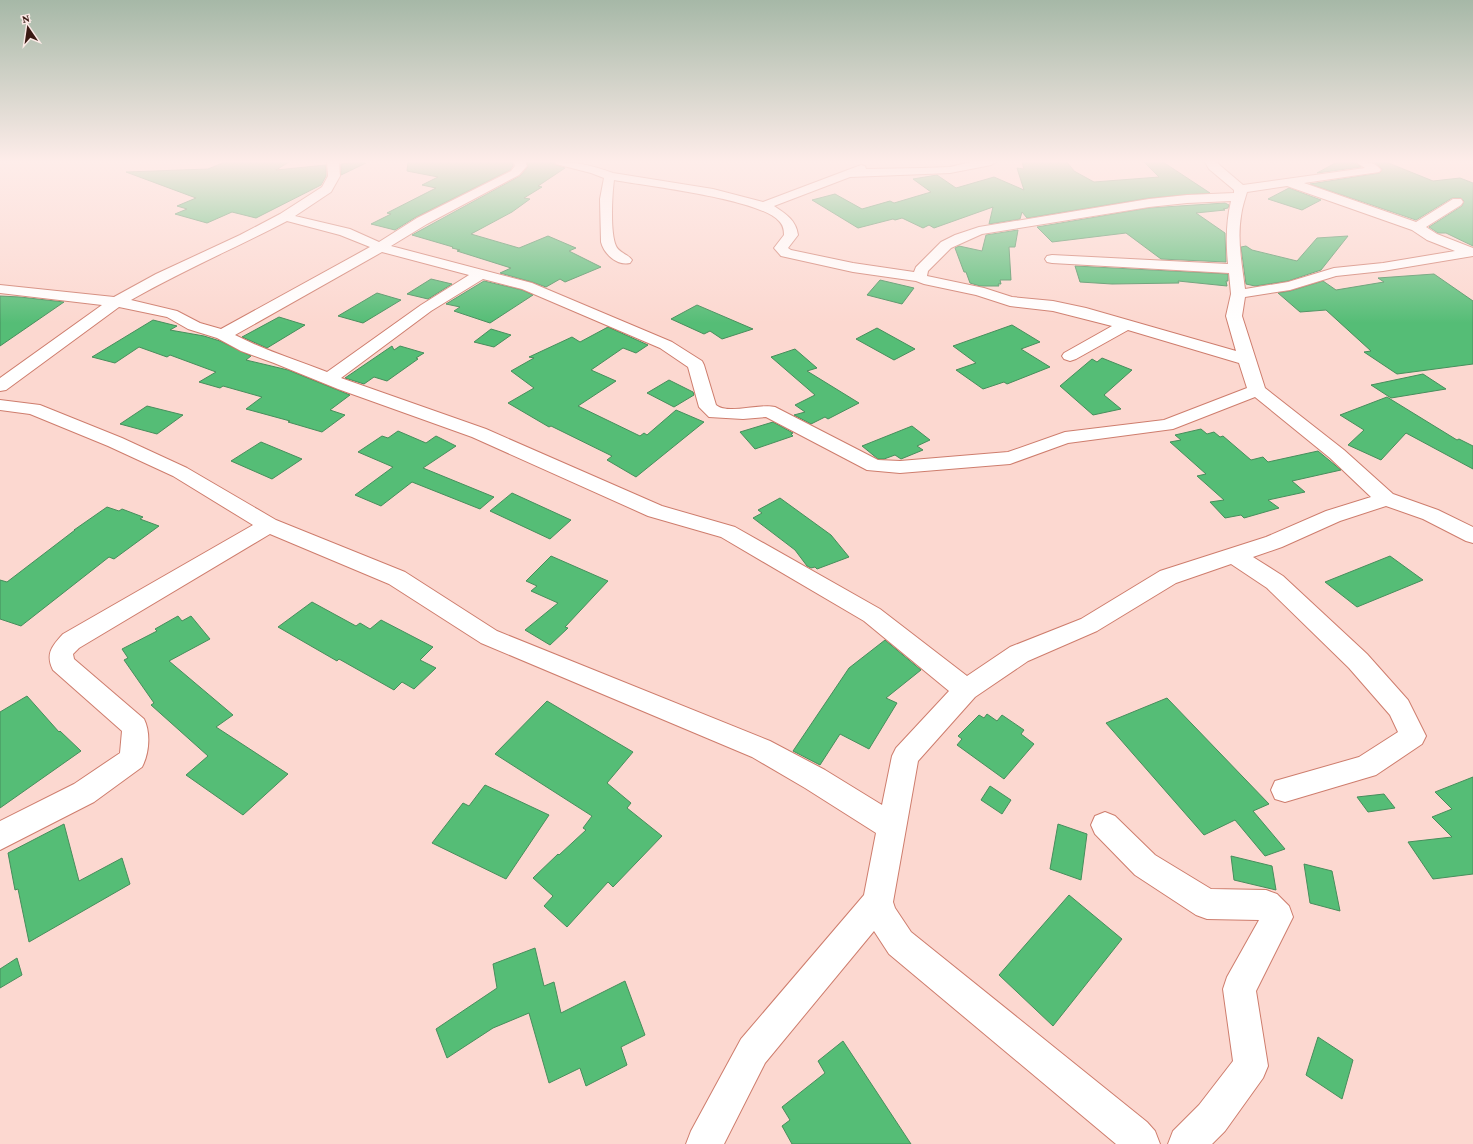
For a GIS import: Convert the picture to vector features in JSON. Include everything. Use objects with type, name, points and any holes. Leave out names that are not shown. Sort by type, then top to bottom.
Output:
[{"type":"street","points":[[223,335],[380,247],[433,215]]},
{"type":"street","points":[[607,215],[608,245],[613,254],[625,260]]},
{"type":"street","points":[[780,215],[790,227],[791,235],[781,248],[786,253],[880,273],[920,277],[924,280],[979,291],[1010,301],[1052,306],[1086,313],[1248,360]]},
{"type":"street","points":[[920,277],[922,270],[946,245],[960,238],[979,231],[1074,215]]},
{"type":"street","points":[[1234,215],[1233,242],[1238,294],[1234,316],[1248,360],[1250,372],[1257,390],[1337,454],[1386,499],[1419,509],[1450,522],[1473,536]]},
{"type":"street","points":[[1383,215],[1417,227],[1432,237],[1472,252]]},
{"type":"street","points":[[1417,227],[1436,215]]},
{"type":"street","points":[[0,386],[114,303],[161,277],[245,238],[285,217],[345,232],[380,247],[527,286],[666,345],[696,365],[708,407],[716,413],[744,414],[769,412],[874,466],[900,467],[1010,458],[1065,438],[1167,425],[1257,390]]},
{"type":"street","points":[[1238,294],[1290,286],[1334,272],[1383,267],[1472,252]]},
{"type":"street","points":[[1052,259],[1235,269]]},
{"type":"street","points":[[328,379],[426,308],[482,273]]},
{"type":"street","points":[[0,289],[114,303],[127,303],[172,314],[194,326],[223,335],[247,348],[280,359],[328,379],[479,432],[655,511],[728,532],[872,615],[966,690]]},
{"type":"street","points":[[1070,356],[1125,325]]},
{"type":"street","points":[[0,405],[34,408],[115,442],[180,472],[269,525],[397,578],[489,637],[760,749],[815,779],[892,827]]},
{"type":"street","points":[[1142,1144],[1134,1135],[900,943],[883,917],[878,902],[905,756],[966,690],[1019,654],[1089,625],[1168,576],[1235,556],[1274,542],[1333,516],[1386,499]]},
{"type":"street","points":[[0,836],[84,793],[133,758],[135,727],[62,663],[61,652],[71,641],[269,525]]},
{"type":"street","points":[[1235,556],[1275,582],[1358,661],[1400,708],[1413,736],[1366,767],[1285,790]]},
{"type":"street","points":[[1105,825],[1145,865],[1207,904],[1266,905],[1278,917],[1239,989],[1251,1066],[1212,1118],[1186,1144]]},
{"type":"street","points":[[704,1144],[753,1051],[878,902]]},
{"type":"building","points":[[180,215],[224,215],[207,223]]},
{"type":"building","points":[[246,215],[261,215],[256,218]]},
{"type":"building","points":[[388,215],[419,215],[395,230],[371,224]]},
{"type":"building","points":[[448,215],[506,215],[471,234],[519,248],[548,236],[576,248],[569,251],[601,267],[565,282],[560,279],[546,287],[500,273],[511,268],[457,251],[460,250],[452,248],[453,247],[412,235]]},
{"type":"building","points":[[837,215],[969,215],[934,228],[929,225],[923,228],[902,218],[858,228]]},
{"type":"building","points":[[991,215],[1021,215],[1020,219],[989,224]]},
{"type":"building","points":[[1025,215],[1043,215],[1027,218]]},
{"type":"building","points":[[1105,215],[1199,215],[1225,233],[1226,262],[1161,259],[1126,233],[1052,242],[1037,227]]},
{"type":"building","points":[[1402,215],[1424,215],[1416,220]]},
{"type":"building","points":[[1447,215],[1473,215],[1473,246],[1446,233],[1438,233],[1429,227]]},
{"type":"building","points":[[1018,230],[1015,247],[1009,247],[1011,280],[1000,280],[1001,284],[998,284],[999,286],[980,286],[970,283],[955,248],[959,246],[982,251],[986,235]]},
{"type":"building","points":[[1348,236],[1321,270],[1288,281],[1255,286],[1246,284],[1241,247],[1246,246],[1252,250],[1297,261],[1317,238]]},
{"type":"building","points":[[1075,266],[1228,274],[1228,281],[1226,281],[1227,286],[1178,281],[1179,283],[1112,284],[1080,282]]},
{"type":"building","points":[[1434,274],[1473,301],[1473,364],[1397,374],[1364,352],[1371,351],[1326,310],[1300,312],[1278,293],[1323,281],[1336,290],[1384,282],[1378,278]]},
{"type":"building","points":[[431,279],[452,284],[428,299],[407,294]]},
{"type":"building","points":[[880,280],[914,288],[902,304],[867,295]]},
{"type":"building","points":[[484,281],[522,290],[533,295],[490,323],[454,311],[460,307],[446,304]]},
{"type":"building","points":[[377,293],[401,300],[363,323],[338,316]]},
{"type":"building","points":[[0,296],[20,297],[64,302],[0,346]]},
{"type":"building","points":[[697,305],[753,329],[722,339],[710,331],[704,334],[671,319]]},
{"type":"building","points":[[279,317],[305,325],[267,348],[242,337]]},
{"type":"building","points":[[153,320],[177,326],[170,330],[204,336],[220,341],[251,356],[246,360],[288,370],[350,395],[330,410],[345,415],[322,432],[288,422],[290,421],[246,409],[262,397],[223,386],[220,388],[199,382],[216,372],[170,355],[167,357],[139,347],[115,363],[92,357]]},
{"type":"building","points":[[1012,325],[1040,342],[1021,349],[1050,367],[1007,384],[1004,382],[983,389],[956,370],[976,363],[953,346]]},
{"type":"building","points":[[608,327],[648,345],[636,353],[623,348],[591,370],[616,381],[578,406],[640,436],[644,433],[647,435],[676,410],[704,422],[636,477],[607,460],[612,456],[551,426],[549,427],[508,403],[534,388],[511,371],[534,358],[529,357],[572,337],[580,342]]},
{"type":"building","points":[[877,328],[915,349],[894,360],[856,339]]},
{"type":"building","points":[[491,329],[511,335],[494,347],[474,342]]},
{"type":"building","points":[[392,346],[394,350],[400,346],[424,353],[387,381],[374,377],[364,384],[345,378]]},
{"type":"building","points":[[795,349],[817,368],[807,371],[859,403],[828,419],[825,417],[811,424],[794,415],[805,412],[795,405],[815,395],[771,357]]},
{"type":"building","points":[[1102,358],[1132,370],[1104,395],[1121,409],[1093,415],[1060,386],[1092,359],[1097,362]]},
{"type":"building","points":[[1423,374],[1446,389],[1391,398],[1371,385]]},
{"type":"building","points":[[669,380],[693,392],[694,395],[674,407],[647,393]]},
{"type":"building","points":[[1387,397],[1457,440],[1459,439],[1473,446],[1473,469],[1406,433],[1381,460],[1348,445],[1364,430],[1340,415]]},
{"type":"building","points":[[147,406],[183,415],[157,434],[120,424]]},
{"type":"building","points":[[773,422],[793,433],[791,434],[793,436],[755,449],[740,432]]},
{"type":"building","points":[[912,426],[930,440],[917,446],[923,450],[901,459],[895,455],[884,459],[878,459],[862,446]]},
{"type":"building","points":[[1201,429],[1207,434],[1214,432],[1220,437],[1223,436],[1251,460],[1263,457],[1268,462],[1318,451],[1341,470],[1292,481],[1305,492],[1268,500],[1279,508],[1244,518],[1241,515],[1225,518],[1210,502],[1224,500],[1197,476],[1206,474],[1170,442],[1181,440],[1175,435]]},
{"type":"building","points":[[398,431],[426,443],[436,436],[456,446],[423,468],[494,497],[480,509],[412,482],[381,506],[355,495],[393,467],[358,452],[382,436],[388,438]]},
{"type":"building","points":[[261,442],[302,459],[272,479],[231,461]]},
{"type":"building","points":[[512,493],[571,520],[550,539],[490,511]]},
{"type":"building","points":[[780,498],[831,535],[849,557],[817,569],[815,567],[811,568],[807,566],[795,550],[753,518],[762,513],[758,510]]},
{"type":"building","points":[[107,507],[119,511],[122,509],[143,517],[140,519],[159,526],[114,559],[109,557],[21,626],[0,619],[0,580],[7,582],[74,530]]},
{"type":"building","points":[[551,556],[608,581],[565,627],[568,628],[550,645],[525,630],[558,603],[531,591],[537,586],[526,581]]},
{"type":"building","points":[[1390,556],[1423,580],[1357,607],[1325,582]]},
{"type":"building","points":[[312,602],[356,626],[360,623],[370,629],[381,620],[433,647],[420,660],[436,668],[414,689],[402,682],[394,690],[339,659],[337,661],[278,627]]},
{"type":"building","points":[[178,616],[182,621],[191,616],[210,639],[169,661],[233,715],[216,727],[288,774],[243,815],[186,775],[208,756],[151,705],[154,703],[124,660],[128,658],[122,649],[157,631],[155,629]]},
{"type":"building","points":[[885,640],[921,670],[886,698],[897,703],[869,749],[840,734],[820,765],[793,751],[849,668]]},
{"type":"building","points":[[27,696],[59,732],[60,731],[81,751],[0,808],[0,712]]},
{"type":"building","points":[[1167,698],[1269,804],[1253,811],[1285,849],[1265,856],[1235,820],[1204,835],[1106,723]]},
{"type":"building","points":[[547,701],[633,752],[607,783],[631,803],[627,808],[662,836],[613,887],[608,882],[567,927],[544,906],[553,896],[533,878],[586,830],[583,828],[592,816],[495,754]]},
{"type":"building","points":[[987,714],[997,721],[1002,715],[1024,730],[1021,734],[1034,744],[1004,779],[957,745],[962,739],[958,736],[979,715],[984,718]]},
{"type":"building","points":[[1473,777],[1473,874],[1433,879],[1408,842],[1452,837],[1432,817],[1452,809],[1435,792]]},
{"type":"building","points":[[485,785],[549,815],[506,879],[432,843],[463,803],[469,806]]},
{"type":"building","points":[[990,786],[1011,800],[1002,814],[981,800]]},
{"type":"building","points":[[1384,794],[1395,808],[1368,812],[1357,797]]},
{"type":"building","points":[[64,824],[79,881],[122,858],[130,884],[29,942],[18,889],[15,890],[8,853]]},
{"type":"building","points":[[1058,824],[1087,834],[1081,880],[1050,869]]},
{"type":"building","points":[[1231,856],[1272,866],[1276,890],[1234,880]]},
{"type":"building","points":[[1304,864],[1332,871],[1340,911],[1310,903]]},
{"type":"building","points":[[1069,895],[1122,939],[1053,1026],[999,975]]},
{"type":"building","points":[[535,948],[544,986],[554,982],[561,1013],[625,981],[645,1035],[621,1047],[627,1065],[586,1086],[580,1068],[549,1083],[529,1013],[493,1028],[447,1058],[436,1029],[497,988],[493,964]]},
{"type":"building","points":[[17,958],[22,975],[0,988],[0,969]]},
{"type":"building","points":[[1318,1037],[1353,1060],[1342,1099],[1306,1075]]},
{"type":"building","points":[[843,1041],[911,1144],[792,1144],[782,1126],[790,1120],[782,1107],[825,1073],[818,1061]]}]
